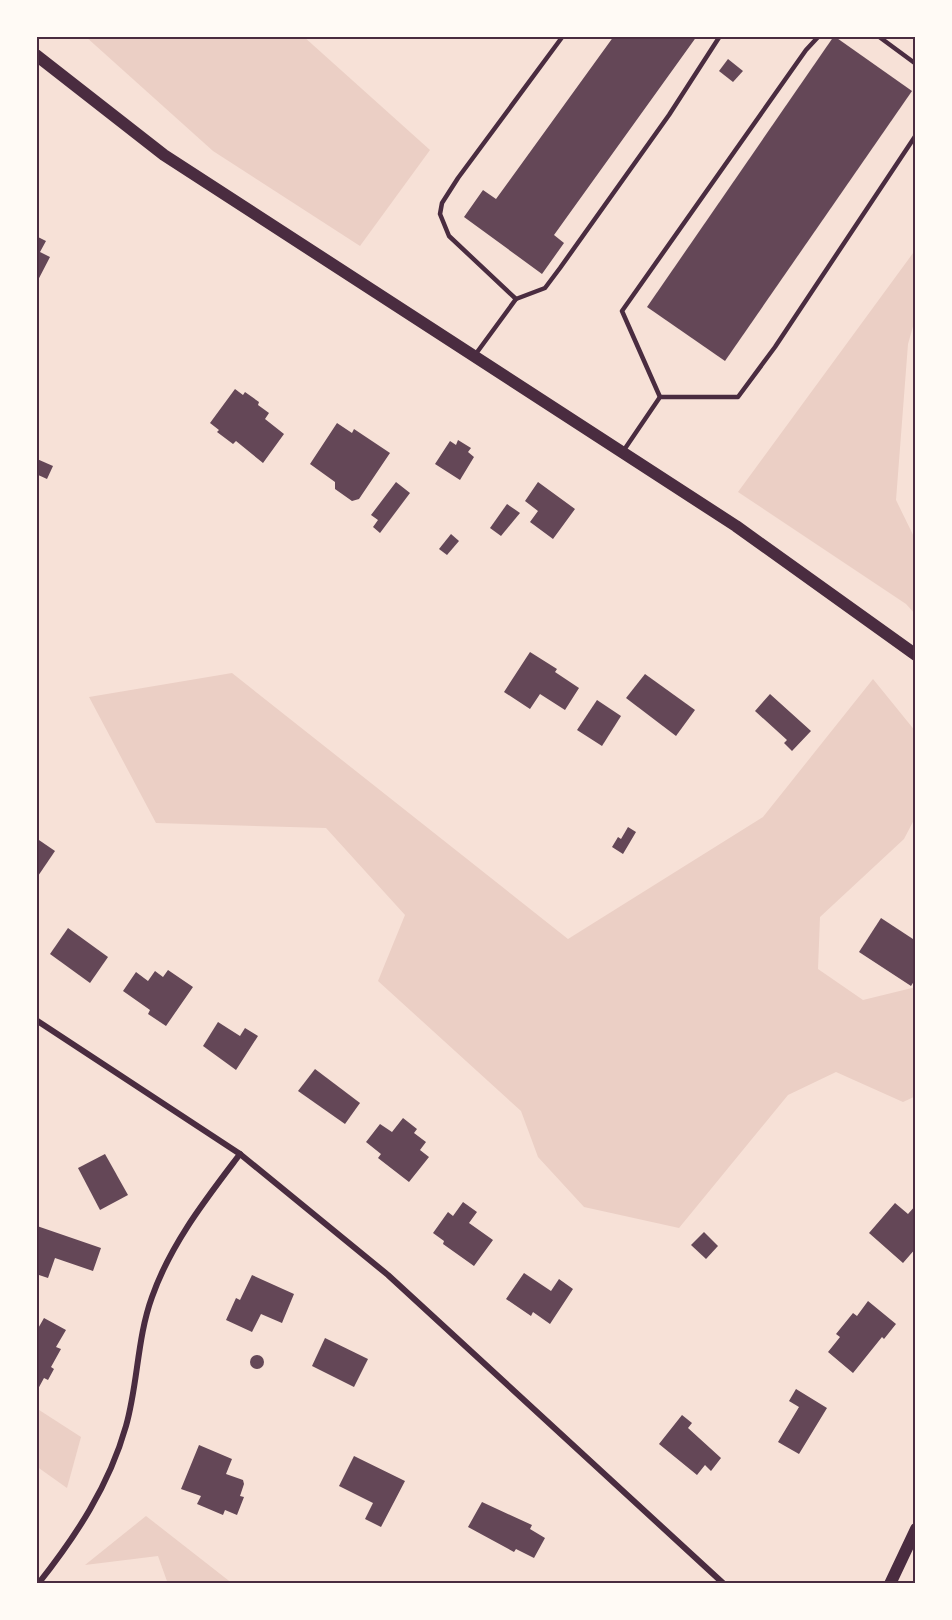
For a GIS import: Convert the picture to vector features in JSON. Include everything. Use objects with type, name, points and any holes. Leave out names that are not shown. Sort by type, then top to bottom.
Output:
[{"type":"main road","points":[[36,55],[164,154],[736,526],[916,655]]},
{"type":"main road","points":[[890,1584],[916,1529]]},
{"type":"street","points":[[36,1020],[240,1154],[388,1275],[724,1584]]},
{"type":"street","points":[[38,1584],[72,1540],[107,1480],[126,1425],[151,1298],[171,1253],[198,1209],[240,1154]]},
{"type":"lane","points":[[516,299],[449,237],[440,214],[442,203],[458,178],[563,36]]},
{"type":"lane","points":[[473,357],[516,299],[545,288],[720,36]]},
{"type":"lane","points":[[660,397],[622,311],[806,50],[819,36]]},
{"type":"lane","points":[[878,36],[916,64]]},
{"type":"lane","points":[[660,397],[738,397],[776,348],[916,135]]},
{"type":"lane","points":[[622,453],[660,397]]},
{"type":"shaded area","points":[[85,36],[303,36],[430,150],[360,246],[213,151]]},
{"type":"shaded area","points":[[916,249],[916,316],[908,344],[896,500],[916,541],[916,615],[906,604],[738,492]]},
{"type":"shaded area","points":[[232,673],[568,939],[763,817],[873,679],[916,732],[916,816],[904,839],[820,917],[818,969],[863,1000],[916,987],[916,1096],[903,1102],[836,1072],[788,1095],[679,1228],[584,1207],[538,1157],[521,1111],[378,981],[405,915],[326,828],[156,823],[89,697]]},
{"type":"shaded area","points":[[36,1408],[81,1437],[67,1488],[36,1466]]},
{"type":"shaded area","points":[[146,1516],[233,1584],[168,1584],[158,1556],[85,1565]]},
{"type":"building","points":[[614,36],[697,36],[554,235],[564,243],[542,274],[464,217],[483,190],[496,199]]},
{"type":"building","points":[[834,36],[912,91],[725,361],[647,307]]},
{"type":"building","points":[[728,59],[743,71],[733,82],[719,71]]},
{"type":"building","points":[[36,236],[46,241],[40,252],[50,257],[36,284]]},
{"type":"building","points":[[235,389],[243,395],[245,392],[259,402],[258,405],[269,413],[265,419],[284,434],[263,463],[236,441],[233,444],[217,432],[219,430],[210,423]]},
{"type":"building","points":[[337,423],[352,433],[354,429],[390,453],[359,499],[352,501],[335,489],[335,482],[310,464]]},
{"type":"building","points":[[458,440],[471,448],[468,452],[474,457],[460,480],[435,464],[450,441],[456,445]]},
{"type":"building","points":[[37,459],[53,466],[47,479],[36,474]]},
{"type":"building","points":[[396,482],[410,493],[380,533],[373,527],[378,520],[371,515]]},
{"type":"building","points":[[538,482],[575,509],[553,539],[530,522],[538,511],[525,501]]},
{"type":"building","points":[[507,504],[520,513],[501,536],[490,528]]},
{"type":"building","points":[[451,534],[459,541],[447,555],[439,549]]},
{"type":"building","points":[[530,652],[557,669],[555,672],[579,688],[565,710],[540,694],[530,709],[504,692]]},
{"type":"building","points":[[645,674],[695,710],[676,736],[626,698]]},
{"type":"building","points":[[770,694],[811,731],[792,751],[784,743],[787,740],[755,711]]},
{"type":"building","points":[[597,700],[621,716],[602,746],[577,730]]},
{"type":"building","points":[[628,827],[636,832],[623,854],[612,847],[618,837],[621,839]]},
{"type":"building","points":[[36,838],[55,851],[36,879]]},
{"type":"building","points":[[881,918],[916,941],[916,978],[911,986],[859,952]]},
{"type":"building","points":[[68,928],[108,957],[90,983],[50,954]]},
{"type":"building","points":[[168,970],[193,987],[166,1026],[148,1014],[150,1010],[123,991],[136,972],[148,981],[155,971],[163,977]]},
{"type":"building","points":[[218,1022],[240,1036],[245,1028],[258,1036],[236,1070],[203,1046]]},
{"type":"building","points":[[315,1069],[360,1103],[345,1124],[298,1091]]},
{"type":"building","points":[[403,1118],[417,1129],[414,1133],[426,1142],[420,1150],[429,1157],[409,1182],[378,1158],[381,1154],[366,1142],[380,1124],[392,1132]]},
{"type":"building","points":[[105,1154],[128,1195],[100,1210],[78,1168]]},
{"type":"building","points":[[463,1202],[477,1212],[469,1223],[493,1240],[474,1266],[443,1244],[444,1241],[433,1233],[448,1212],[453,1216]]},
{"type":"building","points":[[895,1203],[908,1214],[916,1205],[916,1248],[903,1263],[869,1233]]},
{"type":"building","points":[[37,1226],[101,1248],[93,1271],[55,1258],[48,1278],[36,1274]]},
{"type":"building","points":[[704,1232],[718,1246],[706,1259],[691,1245]]},
{"type":"building","points":[[524,1273],[551,1291],[559,1279],[573,1289],[550,1324],[533,1312],[531,1316],[506,1299]]},
{"type":"building","points":[[252,1275],[294,1294],[282,1323],[261,1314],[252,1332],[226,1320],[236,1298],[240,1300]]},
{"type":"building","points":[[868,1301],[896,1324],[884,1339],[882,1337],[853,1373],[828,1352],[840,1337],[836,1334],[853,1313],[857,1316]]},
{"type":"building","points":[[44,1318],[66,1330],[56,1347],[61,1349],[51,1367],[54,1369],[48,1380],[44,1378],[38,1389],[36,1332]]},
{"type":"building","points":[[325,1338],[368,1359],[354,1387],[312,1366]]},
{"type":"building","points":[[257,1355],[262,1357],[264,1362],[262,1367],[257,1369],[252,1367],[250,1362],[252,1357]]},
{"type":"building","points":[[796,1389],[827,1408],[799,1454],[778,1442],[799,1407],[789,1401]]},
{"type":"building","points":[[682,1415],[692,1423],[688,1428],[721,1458],[711,1471],[705,1465],[697,1475],[659,1444]]},
{"type":"building","points":[[199,1445],[232,1459],[226,1474],[243,1480],[244,1484],[240,1496],[244,1497],[237,1515],[225,1510],[223,1515],[197,1504],[201,1496],[181,1489]]},
{"type":"building","points":[[354,1456],[405,1481],[381,1527],[365,1519],[373,1503],[339,1486]]},
{"type":"building","points":[[482,1502],[532,1525],[530,1529],[545,1538],[534,1558],[516,1549],[514,1552],[468,1527]]}]
